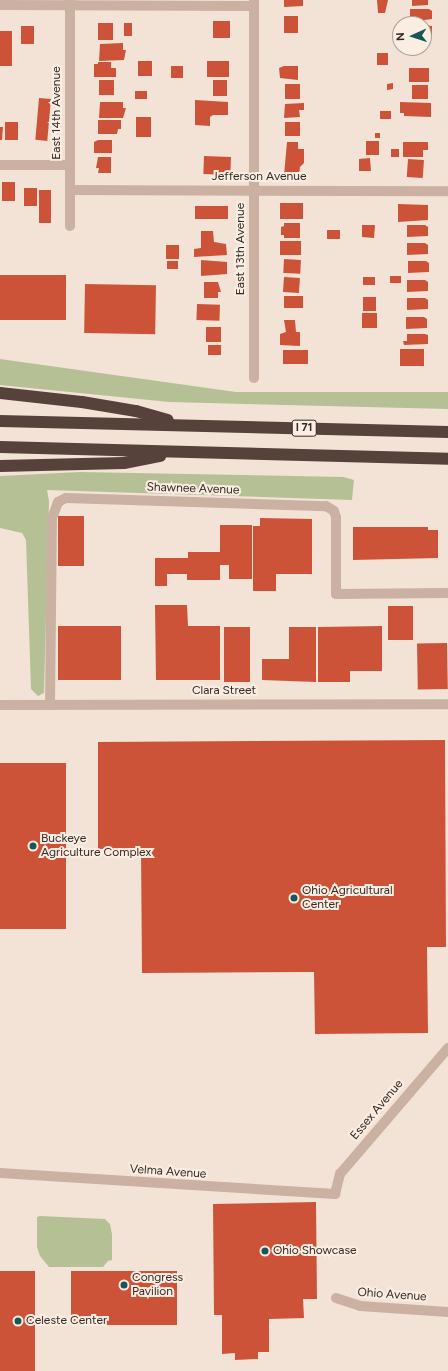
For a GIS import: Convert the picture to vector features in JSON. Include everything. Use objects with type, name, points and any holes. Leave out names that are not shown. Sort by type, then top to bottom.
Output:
[{"type":"highway","points":[[0,393],[136,411],[185,425]]},
{"type":"highway","name":"I 71","points":[[0,421],[448,432]]},
{"type":"highway","points":[[424,431],[448,427]]},
{"type":"highway","name":"I 71","points":[[0,447],[448,459]]},
{"type":"highway","points":[[0,466],[124,463],[186,452]]},
{"type":"highway","points":[[422,458],[448,466]]},
{"type":"street","points":[[0,5],[70,3],[254,3]]},
{"type":"street","name":"East 14th Avenue","points":[[70,3],[70,226]]},
{"type":"street","name":"East 13th Avenue","points":[[254,3],[254,378]]},
{"type":"street","points":[[0,165],[70,165]]},
{"type":"street","name":"Jefferson Avenue","points":[[70,190],[448,191]]},
{"type":"street","name":"Shawnee Avenue","points":[[50,705],[52,518],[58,502],[66,498],[326,506],[334,511],[336,517],[336,594],[448,593]]},
{"type":"street","name":"Clara Street","points":[[0,705],[448,704]]},
{"type":"street","name":"Essex Avenue","points":[[335,1194],[340,1174],[448,1048]]},
{"type":"street","name":"Velma Avenue","points":[[0,1173],[335,1194]]},
{"type":"street","name":"Ohio Avenue","points":[[336,1298],[360,1306],[448,1312]]},
{"type":"green space","points":[[0,359],[236,392],[448,392],[448,409],[169,402],[0,385]]},
{"type":"green space","points":[[80,472],[344,477],[354,480],[352,500],[47,490],[49,501],[44,693],[38,696],[31,689],[26,540],[22,533],[0,528],[0,476]]},
{"type":"green space","points":[[37,1217],[105,1219],[110,1224],[112,1234],[112,1260],[108,1261],[103,1267],[49,1267],[40,1256],[37,1247]]},
{"type":"building","points":[[284,0],[303,0],[303,6],[284,7]]},
{"type":"building","points":[[377,0],[388,0],[385,13],[378,13]]},
{"type":"building","points":[[412,0],[428,0],[428,5],[412,6]]},
{"type":"building","points":[[410,9],[429,9],[432,11],[432,16],[410,16]]},
{"type":"building","points":[[284,16],[298,16],[298,33],[284,33]]},
{"type":"building","points":[[213,21],[230,21],[230,38],[213,38]]},
{"type":"building","points":[[98,23],[113,23],[113,40],[98,40]]},
{"type":"building","points":[[124,23],[132,23],[132,36],[124,36]]},
{"type":"building","points":[[21,26],[34,26],[34,44],[21,44]]},
{"type":"building","points":[[0,31],[12,31],[12,66],[0,66]]},
{"type":"building","points":[[123,43],[123,50],[126,50],[124,60],[99,61],[100,44]]},
{"type":"building","points":[[377,53],[388,53],[388,65],[377,65]]},
{"type":"building","points":[[138,61],[152,61],[152,76],[138,76]]},
{"type":"building","points":[[207,61],[229,61],[229,77],[207,77]]},
{"type":"building","points":[[98,62],[111,62],[111,68],[116,68],[116,77],[94,77],[94,64],[98,64]]},
{"type":"building","points":[[171,66],[183,66],[183,78],[171,78]]},
{"type":"building","points":[[284,66],[298,66],[298,80],[280,78],[279,68]]},
{"type":"building","points":[[409,68],[429,68],[429,82],[409,82]]},
{"type":"building","points":[[99,80],[114,80],[114,95],[99,95]]},
{"type":"building","points":[[213,80],[227,80],[227,96],[213,96]]},
{"type":"building","points":[[393,83],[393,89],[387,90],[387,84]]},
{"type":"building","points":[[285,84],[300,84],[300,99],[285,99]]},
{"type":"building","points":[[412,85],[428,85],[428,99],[412,99]]},
{"type":"building","points":[[135,91],[147,91],[147,99],[135,99]]},
{"type":"building","points":[[39,98],[51,99],[47,141],[35,140]]},
{"type":"building","points":[[195,100],[228,102],[228,115],[213,115],[210,117],[210,126],[195,125]]},
{"type":"building","points":[[100,102],[123,102],[123,108],[126,108],[123,118],[99,118]]},
{"type":"building","points":[[400,102],[431,103],[431,117],[404,116],[404,113],[400,113]]},
{"type":"building","points":[[304,103],[304,110],[299,110],[300,117],[284,118],[285,104]]},
{"type":"building","points":[[380,111],[391,111],[391,119],[380,119]]},
{"type":"building","points":[[136,117],[151,117],[151,137],[136,137]]},
{"type":"building","points":[[98,120],[121,120],[121,129],[118,129],[117,134],[98,134]]},
{"type":"building","points":[[5,122],[18,122],[18,140],[5,140]]},
{"type":"building","points":[[285,122],[300,122],[300,136],[285,136]]},
{"type":"building","points":[[0,127],[3,127],[2,140],[0,140]]},
{"type":"building","points":[[375,133],[380,133],[380,138],[375,138]]},
{"type":"building","points":[[98,140],[112,140],[112,153],[94,153],[94,142]]},
{"type":"building","points":[[366,141],[379,141],[379,155],[366,155]]},
{"type":"building","points":[[287,142],[298,142],[298,149],[304,149],[304,163],[300,167],[299,174],[284,175]]},
{"type":"building","points":[[403,142],[428,142],[428,150],[423,150],[423,157],[403,157]]},
{"type":"building","points":[[391,149],[399,149],[399,157],[391,157]]},
{"type":"building","points":[[204,156],[231,157],[230,175],[203,174]]},
{"type":"building","points":[[98,157],[111,157],[111,173],[98,173],[99,168],[96,168]]},
{"type":"building","points":[[370,158],[371,171],[359,171],[359,159]]},
{"type":"building","points":[[408,159],[424,160],[423,178],[407,177]]},
{"type":"building","points":[[2,182],[15,182],[15,201],[2,201]]},
{"type":"building","points":[[24,188],[37,188],[37,206],[24,206]]},
{"type":"building","points":[[39,190],[51,190],[51,223],[39,223]]},
{"type":"building","points":[[280,203],[303,203],[303,219],[280,219]]},
{"type":"building","points":[[398,204],[428,205],[428,220],[398,222]]},
{"type":"building","points":[[195,206],[228,206],[228,219],[195,219]]},
{"type":"building","points":[[284,223],[300,223],[300,238],[284,238],[284,235],[281,235],[281,227],[284,226]]},
{"type":"building","points":[[362,225],[375,225],[374,238],[362,237]]},
{"type":"building","points":[[407,225],[425,225],[428,227],[428,236],[407,237]]},
{"type":"building","points":[[327,230],[340,230],[340,239],[327,239]]},
{"type":"building","points":[[201,231],[213,231],[214,242],[226,244],[227,255],[194,257],[194,249],[201,248]]},
{"type":"building","points":[[280,241],[301,241],[301,255],[280,255]]},
{"type":"building","points":[[407,243],[425,243],[428,245],[428,254],[407,255]]},
{"type":"building","points":[[166,245],[179,245],[179,259],[166,259]]},
{"type":"building","points":[[284,259],[301,260],[300,274],[283,273]]},
{"type":"building","points":[[201,260],[227,262],[227,274],[201,276]]},
{"type":"building","points":[[167,261],[178,261],[178,269],[167,269]]},
{"type":"building","points":[[408,261],[426,261],[429,263],[429,272],[408,273]]},
{"type":"building","points":[[0,275],[66,275],[66,320],[0,320]]},
{"type":"building","points":[[390,276],[401,276],[401,283],[390,283]]},
{"type":"building","points":[[284,277],[300,278],[299,293],[283,292]]},
{"type":"building","points":[[363,277],[375,277],[375,285],[363,285]]},
{"type":"building","points":[[407,280],[425,280],[428,282],[428,291],[407,292]]},
{"type":"building","points":[[204,282],[218,282],[221,292],[218,292],[218,298],[204,298]]},
{"type":"building","points":[[85,284],[156,285],[155,334],[84,333]]},
{"type":"building","points":[[284,296],[303,296],[303,308],[284,308]]},
{"type":"building","points":[[363,297],[376,297],[376,311],[363,311]]},
{"type":"building","points":[[407,298],[425,298],[428,300],[428,309],[407,310]]},
{"type":"building","points":[[197,304],[220,305],[219,321],[196,320]]},
{"type":"building","points":[[362,313],[377,313],[377,328],[362,328]]},
{"type":"building","points":[[406,317],[424,317],[427,319],[427,328],[406,329]]},
{"type":"building","points":[[284,320],[295,320],[296,332],[300,332],[300,346],[280,345],[280,334],[286,332]]},
{"type":"building","points":[[206,327],[221,327],[221,342],[206,342]]},
{"type":"building","points":[[407,334],[428,335],[428,344],[404,345],[403,341],[407,341]]},
{"type":"building","points":[[208,345],[221,345],[221,355],[208,355]]},
{"type":"building","points":[[400,349],[424,349],[424,366],[400,366]]},
{"type":"building","points":[[283,350],[308,350],[308,364],[283,364]]},
{"type":"building","points":[[58,516],[84,516],[84,566],[58,566]]},
{"type":"building","points":[[260,518],[312,519],[312,574],[276,574],[276,591],[253,591],[253,526],[260,526]]},
{"type":"building","points":[[220,525],[252,525],[252,579],[229,579],[229,565],[220,565],[220,580],[187,580],[187,574],[167,574],[167,586],[155,586],[155,558],[188,558],[188,552],[220,552]]},
{"type":"building","points":[[353,527],[428,527],[428,530],[438,530],[438,558],[353,560]]},
{"type":"building","points":[[155,605],[187,605],[188,626],[220,626],[220,680],[156,680]]},
{"type":"building","points":[[388,606],[413,606],[413,640],[388,640]]},
{"type":"building","points":[[58,626],[121,626],[121,680],[58,680]]},
{"type":"building","points":[[382,626],[382,671],[350,671],[350,682],[318,682],[318,627]]},
{"type":"building","points":[[224,627],[250,627],[250,682],[224,682]]},
{"type":"building","points":[[289,627],[316,627],[316,682],[262,680],[262,659],[289,659]]},
{"type":"building","points":[[447,643],[448,689],[418,690],[417,644]]},
{"type":"building","name":"Ohio Agricultural Center","points":[[445,740],[446,947],[427,947],[428,1033],[315,1034],[314,972],[142,973],[141,848],[98,849],[98,742]]},
{"type":"building","name":"Buckeye Agriculture Complex","points":[[0,763],[66,763],[66,929],[0,929]]},
{"type":"building","name":"Ohio Showcase","points":[[316,1202],[317,1299],[303,1299],[304,1318],[269,1319],[269,1352],[258,1352],[258,1359],[235,1360],[235,1353],[222,1354],[222,1315],[214,1315],[213,1204]]},
{"type":"building","name":"Celeste Center","points":[[0,1271],[35,1271],[35,1371],[0,1371]]},
{"type":"building","name":"Congress Pavilion","points":[[71,1271],[177,1271],[177,1325],[71,1325]]},
{"type":"place","name":"Buckeye Agriculture Complex","points":[[33,846]]},
{"type":"place","name":"Ohio Agricultural Center","points":[[294,898]]},
{"type":"place","name":"Ohio Showcase","points":[[265,1251]]},
{"type":"place","name":"Congress Pavilion","points":[[124,1285]]},
{"type":"place","name":"Celeste Center","points":[[18,1321]]}]
